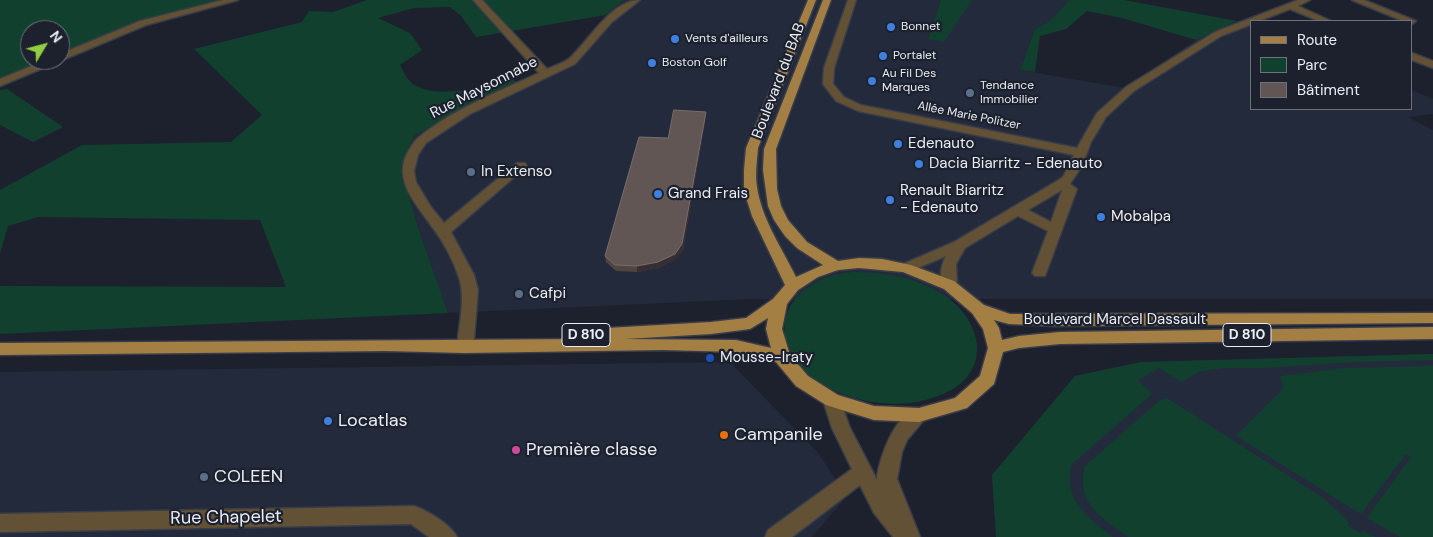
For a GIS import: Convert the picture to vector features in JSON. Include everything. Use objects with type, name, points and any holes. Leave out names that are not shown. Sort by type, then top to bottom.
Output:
[{"type":"main road","name":"Boulevard du BAB","points":[[793,286],[784,264],[762,226],[751,190],[750,169],[752,148],[812,0]]},
{"type":"main road","name":"Boulevard du BAB","points":[[827,0],[770,148],[768,169],[770,191],[782,222],[796,240],[816,256],[836,266]]},
{"type":"main road","points":[[859,263],[906,268],[949,285],[978,309],[991,328],[996,348],[988,379],[961,403],[919,415],[874,413],[832,400],[802,380],[782,357],[774,329],[780,303],[793,286],[813,274],[836,266],[859,263]]},
{"type":"main road","name":"D 810","points":[[386,345],[466,339],[540,338],[711,328],[750,323],[780,303]]},
{"type":"main road","name":"Boulevard Marcel Dassault","points":[[978,309],[1008,319],[1046,320],[1433,318]]},
{"type":"main road","name":"Boulevard Marcel Dassault","points":[[996,348],[1019,342],[1060,338],[1433,333]]},
{"type":"main road","name":"D 810","points":[[0,350],[386,345],[464,347],[681,344],[736,346],[782,357]]},
{"type":"street","points":[[70,54],[143,23],[234,0]]},
{"type":"street","points":[[476,0],[545,74]]},
{"type":"street","name":"Rue Maysonnabe","points":[[466,339],[470,290],[466,275],[443,231],[425,208],[410,182],[408,171],[412,155],[421,141],[466,112],[571,62],[609,20],[636,0]]},
{"type":"street","name":"Allée Marie Politzer","points":[[852,0],[829,68],[828,84],[840,99],[858,108],[1082,153]]},
{"type":"street","points":[[906,268],[959,245],[1062,184],[1068,179],[1076,166],[1088,135],[1101,115],[1130,89],[1218,34],[1288,3],[1306,0]]},
{"type":"street","points":[[1356,0],[1406,20]]},
{"type":"street","points":[[1288,3],[1324,20]]},
{"type":"street","points":[[1413,56],[1433,65]]},
{"type":"street","points":[[0,83],[31,70]]},
{"type":"street","points":[[443,231],[521,166]]},
{"type":"street","points":[[1040,273],[1070,189],[1062,184]]},
{"type":"street","points":[[1018,210],[1056,230]]},
{"type":"street","points":[[949,285],[949,264],[959,245]]},
{"type":"street","points":[[832,400],[841,428],[881,507],[906,537]]},
{"type":"street","points":[[911,537],[887,479],[892,452],[900,435],[919,415]]},
{"type":"street","points":[[776,537],[863,472]]},
{"type":"street","name":"Rue Chapelet","points":[[0,523],[414,515],[446,537]]},
{"type":"shaded area","points":[[624,0],[941,0],[928,39],[972,0],[1069,0],[1050,21],[1035,29],[1020,70],[1125,88],[1196,40],[1237,21],[1250,24],[1250,110],[1413,110],[1413,90],[1433,99],[1433,114],[1408,117],[1433,130],[1433,299],[751,299],[448,313],[418,227],[401,167],[414,136],[464,108],[517,82],[562,64],[606,15]]},
{"type":"shaded area","points":[[1433,354],[1433,537],[996,537],[992,475],[1075,376],[1141,362]]},
{"type":"shaded area","points":[[730,362],[818,453],[847,496],[812,537],[0,537],[0,372]]},
{"type":"green space","points":[[0,0],[234,0],[143,23],[70,54],[70,20],[20,20],[20,70],[31,70],[0,83]]},
{"type":"green space","points":[[367,0],[624,0],[606,15],[476,37],[461,16],[450,7],[414,8],[378,18],[410,33],[422,50],[400,65],[407,78],[416,86],[442,92],[472,89],[511,79],[517,82],[464,108],[414,136],[401,167],[418,227],[448,313],[0,334],[0,286],[286,287],[260,220],[38,217],[8,226],[0,254],[0,190],[82,145],[231,142],[262,115],[194,49],[302,22],[309,11],[333,12]]},
{"type":"green space","points":[[941,0],[972,0],[944,42],[928,39]]},
{"type":"green space","points":[[1069,0],[1124,0],[1237,21],[1196,40],[1122,18],[1087,11],[1066,29],[1040,36],[1035,72],[1020,70],[1035,29],[1050,21]]},
{"type":"green space","points":[[7,89],[63,127],[33,142],[0,125],[0,90]]},
{"type":"green space","points":[[855,272],[878,273],[911,280],[932,288],[956,305],[967,317],[974,331],[977,346],[976,360],[970,373],[959,385],[930,399],[902,404],[888,404],[860,399],[833,390],[815,379],[800,366],[790,351],[785,335],[786,319],[792,303],[805,290],[825,278]]},
{"type":"green space","points":[[1433,354],[1433,360],[1225,368],[1201,371],[1181,382],[1159,368],[1138,380],[1152,394],[1072,464],[1070,487],[1079,506],[1095,523],[1113,537],[996,537],[992,475],[1075,376],[1141,362]]},
{"type":"green space","points":[[1433,366],[1433,537],[1400,537],[1367,518],[1411,457],[1406,454],[1361,514],[1236,436],[1282,390],[1283,384],[1279,376],[1345,368]]},
{"type":"green space","points":[[1167,398],[1323,498],[1349,522],[1347,525],[1360,533],[1363,531],[1376,537],[1128,537],[1093,509],[1084,491],[1084,467],[1160,400]]},
{"type":"building","name":"Grand Frais","points":[[674,110],[706,112],[682,244],[675,254],[658,262],[637,266],[615,265],[605,256],[639,137],[668,138]]},
{"type":"place","name":"Bonnet","points":[[891,27]]},
{"type":"place","name":"Vents d'ailleurs","points":[[675,39]]},
{"type":"place","name":"Portalet","points":[[883,56]]},
{"type":"place","name":"Boston Golf","points":[[652,63]]},
{"type":"place","name":"Au Fil Des Marques","points":[[872,81]]},
{"type":"place","name":"Tendance Immobilier","points":[[970,93]]},
{"type":"place","name":"Edenauto","points":[[898,144]]},
{"type":"place","name":"Dacia Biarritz - Edenauto","points":[[919,164]]},
{"type":"place","name":"In Extenso","points":[[471,172]]},
{"type":"place","name":"Grand Frais","points":[[658,194]]},
{"type":"place","name":"Renault Biarritz - Edenauto","points":[[890,200]]},
{"type":"place","name":"Mobalpa","points":[[1101,217]]},
{"type":"place","name":"Cafpi","points":[[519,294]]},
{"type":"place","name":"Mousse-Iraty","points":[[710,358]]},
{"type":"place","name":"Locatlas","points":[[328,421]]},
{"type":"place","name":"Campanile","points":[[724,435]]},
{"type":"place","name":"Première classe","points":[[516,450]]},
{"type":"place","name":"COLEEN","points":[[204,477]]}]
